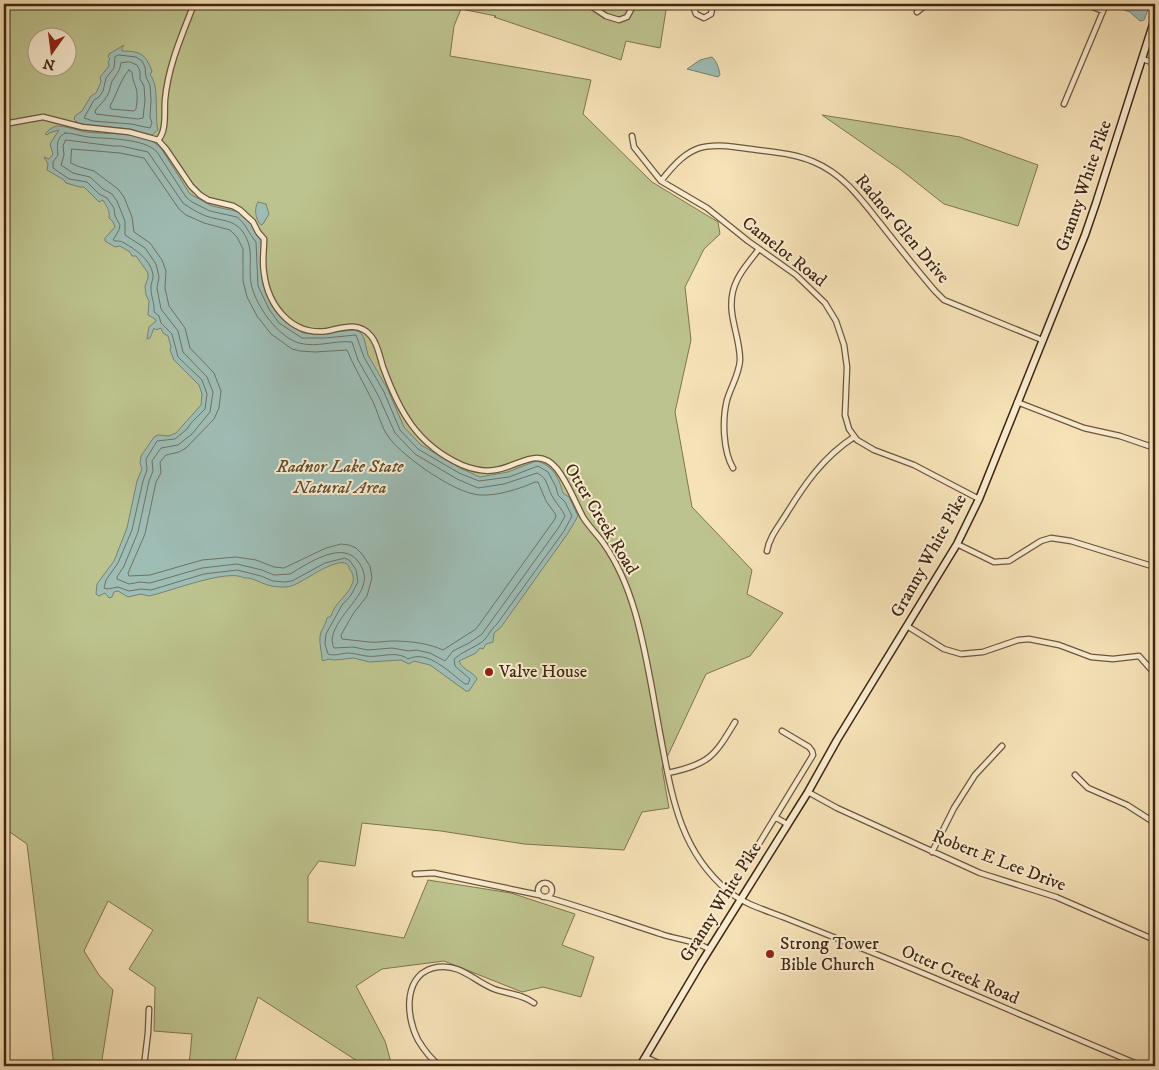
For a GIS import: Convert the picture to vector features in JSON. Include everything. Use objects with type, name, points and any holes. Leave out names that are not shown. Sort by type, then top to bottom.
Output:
[{"type":"main road","name":"Granny White Pike","points":[[640,1066],[709,949],[808,792],[837,740],[957,544],[979,499],[1096,204],[1155,18]]},
{"type":"street","points":[[4,124],[43,117],[82,127],[129,132],[158,140],[163,133],[165,100],[171,66],[194,4]]},
{"type":"street","points":[[588,4],[616,20],[627,16],[634,4]]},
{"type":"street","points":[[694,4],[696,14],[704,18],[712,14],[713,4]]},
{"type":"street","points":[[917,12],[926,4]]},
{"type":"street","points":[[1085,4],[1103,11]]},
{"type":"street","points":[[1064,104],[1106,4]]},
{"type":"street","points":[[1142,59],[1155,63]]},
{"type":"street","name":"Camelot Road","points":[[632,136],[634,147],[661,181],[704,206],[796,275],[825,303],[841,332],[846,357],[846,418],[854,438]]},
{"type":"street","name":"Otter Creek Road","points":[[158,140],[191,186],[202,197],[237,208],[253,222],[264,239],[263,268],[266,287],[284,317],[294,325],[306,330],[318,331],[353,326],[363,329],[372,336],[390,384],[404,414],[414,430],[428,444],[459,464],[485,471],[497,470],[534,457],[547,460],[554,466],[585,520],[610,552],[629,595],[640,634],[677,816],[690,843],[711,874],[727,890],[740,899],[1142,1066]]},
{"type":"street","name":"Radnor Glen Drive","points":[[661,181],[685,155],[710,145],[770,152],[812,161],[835,174],[854,190],[930,286],[944,300],[1042,340]]},
{"type":"street","points":[[733,468],[728,453],[726,412],[728,397],[738,374],[740,357],[731,316],[731,298],[738,277],[759,249]]},
{"type":"street","points":[[1017,402],[1084,428],[1120,436],[1155,448]]},
{"type":"street","points":[[767,551],[768,544],[780,523],[812,474],[828,457],[854,438],[869,448],[908,462],[979,499]]},
{"type":"street","points":[[957,544],[994,562],[1009,561],[1041,541],[1051,538],[1071,541],[1155,567]]},
{"type":"street","points":[[907,626],[944,649],[961,654],[983,652],[1018,640],[1029,639],[1059,645],[1092,657],[1113,659],[1139,656],[1155,674]]},
{"type":"street","points":[[668,773],[693,767],[708,760],[720,747],[735,722]]},
{"type":"street","points":[[749,860],[813,755],[811,749],[782,731]]},
{"type":"street","points":[[932,852],[954,808],[975,775],[1002,746]]},
{"type":"street","points":[[1075,775],[1088,788],[1127,805],[1155,822]]},
{"type":"street","name":"Robert E Lee Drive","points":[[808,792],[832,805],[980,873],[1056,897],[1155,940]]},
{"type":"street","points":[[775,818],[787,824]]},
{"type":"street","points":[[415,874],[434,873],[539,895],[598,912],[662,935],[693,941],[709,949]]},
{"type":"street","points":[[539,895],[538,889],[540,885],[543,883],[548,884],[552,891],[550,896],[546,897]]},
{"type":"street","points":[[440,1066],[421,1044],[411,1019],[411,990],[414,981],[423,972],[437,967],[454,968],[466,972],[492,988],[525,997],[534,1003]]},
{"type":"street","points":[[144,1066],[149,1009]]},
{"type":"street","points":[[645,1057],[665,1066]]},
{"type":"street","points":[[4,1058],[6,1066]]},
{"type":"green space","name":"Radnor Lake State Natural Area","points":[[4,4],[667,4],[660,48],[626,41],[621,60],[494,17],[496,16],[461,9],[454,26],[450,56],[591,80],[583,114],[652,182],[718,222],[720,234],[704,249],[685,287],[691,340],[675,412],[692,507],[752,570],[747,594],[783,613],[750,656],[706,674],[662,768],[669,808],[642,812],[624,850],[524,844],[441,831],[362,823],[355,866],[319,861],[308,876],[308,922],[404,938],[428,880],[511,893],[575,914],[562,945],[594,957],[581,997],[543,987],[522,992],[444,961],[382,969],[356,986],[385,1041],[392,1066],[365,1066],[258,997],[233,1066],[189,1066],[192,1034],[154,1031],[155,987],[129,969],[153,930],[108,901],[84,951],[99,975],[113,990],[101,1066],[54,1066],[27,844],[4,828]]},
{"type":"green space","points":[[822,115],[960,137],[1038,165],[1018,226],[944,204],[901,170]]},
{"type":"water","points":[[1124,4],[1143,4],[1144,6],[1148,4],[1149,7],[1144,20],[1140,21],[1130,12],[1124,10],[1122,7]]},
{"type":"water","points":[[124,45],[122,51],[142,55],[152,71],[150,75],[155,86],[158,130],[152,135],[131,129],[85,125],[78,123],[74,119],[82,111],[91,96],[96,93],[101,82],[100,77],[109,66],[109,54]]},
{"type":"water","points":[[712,57],[718,68],[720,75],[718,77],[687,69],[700,60]]},
{"type":"water","points":[[56,126],[86,132],[126,134],[154,142],[161,148],[190,194],[212,206],[240,212],[253,226],[261,240],[263,284],[273,307],[283,320],[303,333],[354,330],[360,332],[364,338],[368,355],[388,390],[404,427],[421,445],[462,469],[480,477],[508,472],[536,461],[547,466],[554,473],[563,493],[569,497],[578,516],[501,627],[494,633],[493,642],[486,644],[483,649],[480,648],[476,653],[459,661],[477,679],[469,691],[466,691],[430,665],[414,661],[409,664],[401,660],[369,662],[354,658],[322,660],[321,631],[327,618],[331,616],[353,582],[353,575],[347,564],[335,564],[327,567],[288,587],[268,585],[250,578],[226,576],[212,578],[149,596],[141,594],[128,597],[118,591],[114,592],[112,597],[109,598],[105,593],[99,596],[96,594],[97,584],[114,561],[127,528],[137,481],[142,469],[140,463],[141,456],[154,437],[158,435],[169,436],[176,433],[201,405],[202,394],[199,385],[174,360],[168,336],[163,333],[161,328],[156,330],[154,328],[150,338],[147,339],[149,327],[156,321],[148,315],[149,301],[145,286],[148,273],[136,256],[132,256],[130,252],[120,246],[115,247],[105,241],[105,238],[115,227],[109,218],[109,211],[103,200],[99,202],[84,187],[66,183],[47,170],[48,164],[44,157],[49,159],[53,154],[50,144],[59,130],[47,135],[45,134]]},
{"type":"water","points":[[258,202],[266,204],[269,214],[261,225],[257,220],[256,213]]},
{"type":"place","name":"Valve House","points":[[489,672]]},
{"type":"place","name":"Strong Tower Bible Church","points":[[770,954]]}]
